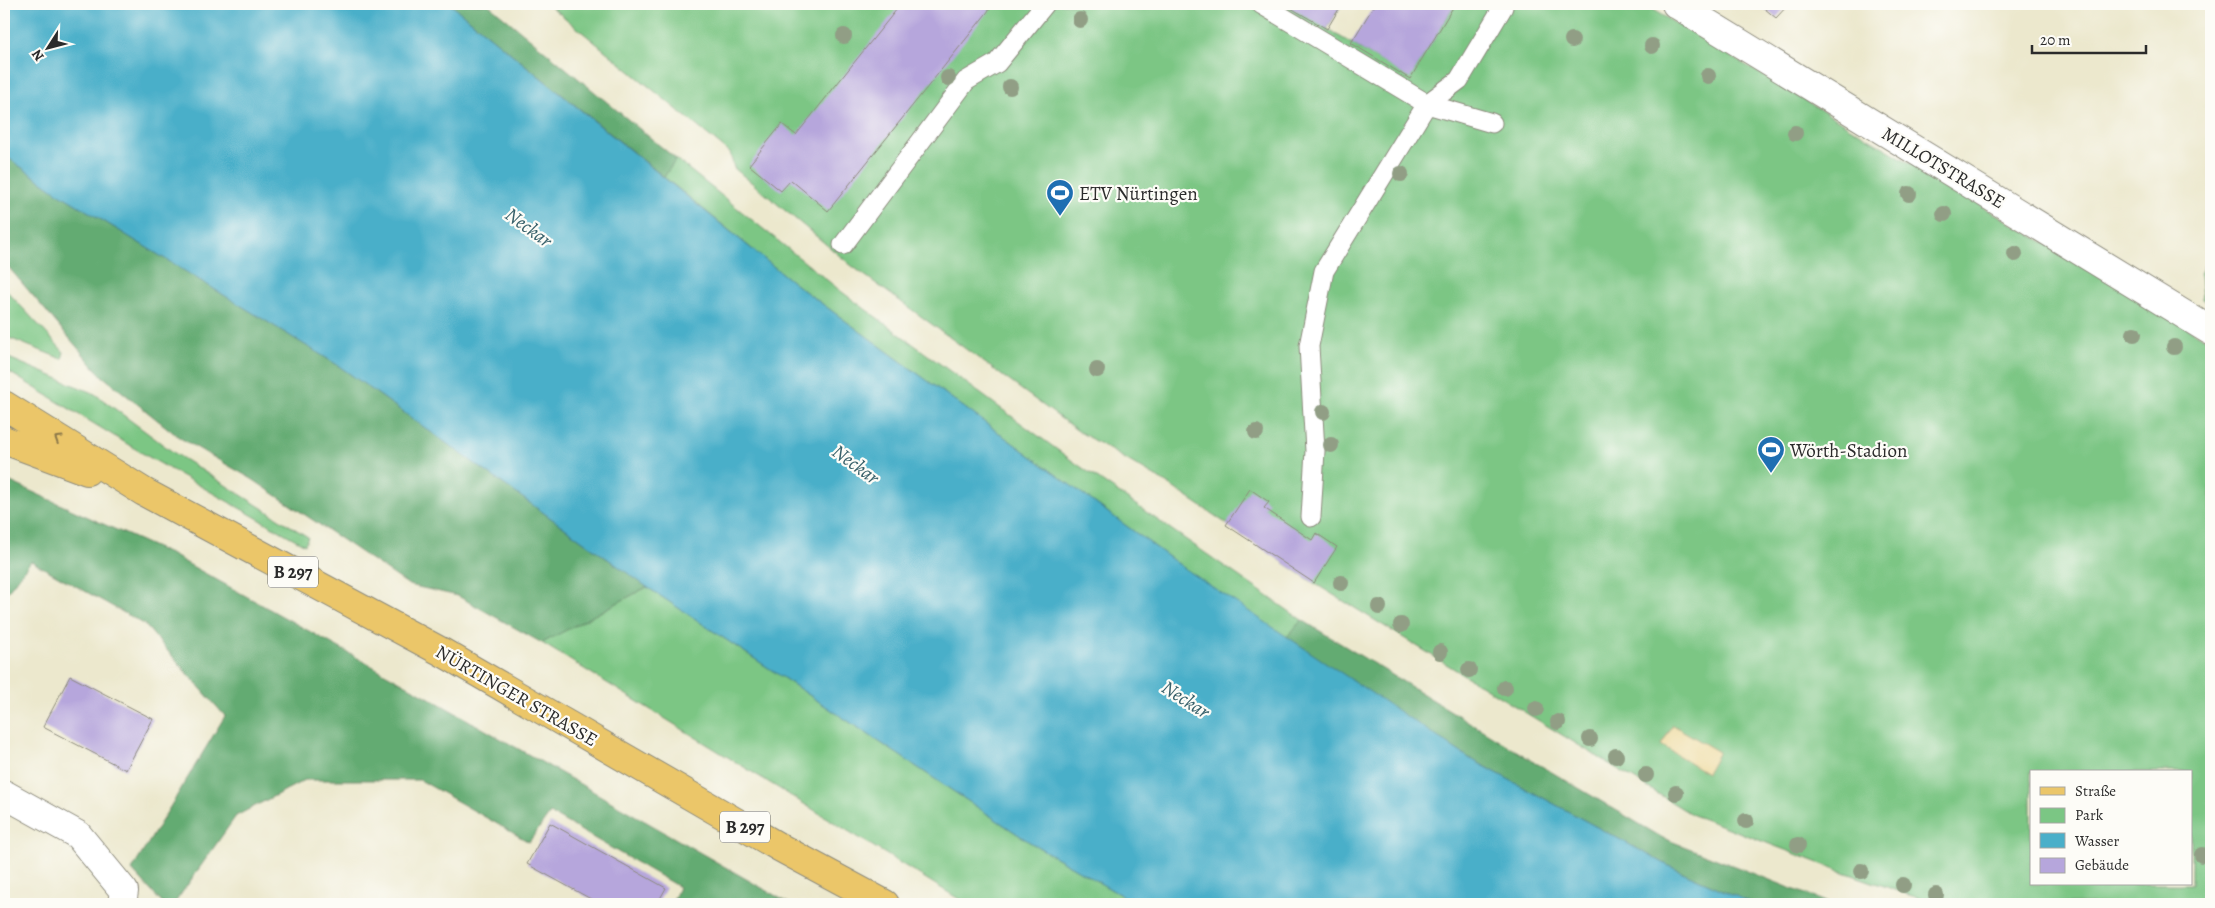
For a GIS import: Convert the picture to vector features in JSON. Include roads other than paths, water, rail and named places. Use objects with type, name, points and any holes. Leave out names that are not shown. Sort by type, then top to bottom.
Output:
[{"type":"main road","name":"NÜRTINGER STRASSE","points":[[4,406],[144,492],[442,652],[779,847],[885,904]]},
{"type":"main road","name":"NÜRTINGER STRASSE","points":[[4,440],[144,492]]},
{"type":"street","name":"MILLOTSTRASSE","points":[[1676,4],[2211,331]]},
{"type":"street","points":[[4,794],[78,835],[124,891],[122,904]]},
{"type":"lane","points":[[843,245],[966,81],[997,63],[1045,4]]},
{"type":"lane","points":[[1261,4],[1428,104],[1492,123]]},
{"type":"lane","points":[[1311,517],[1315,451],[1309,346],[1324,271],[1428,104],[1459,80],[1503,7]]},
{"type":"water","name":"Neckar","points":[[4,4],[450,4],[795,284],[1184,568],[1469,758],[1671,867],[1754,904],[1136,904],[1028,841],[647,587],[336,364],[58,193],[4,155]]},
{"type":"place","name":"ETV Nürtingen","points":[[1060,217]]},
{"type":"place","name":"Wörth-Stadion","points":[[1771,474]]}]
